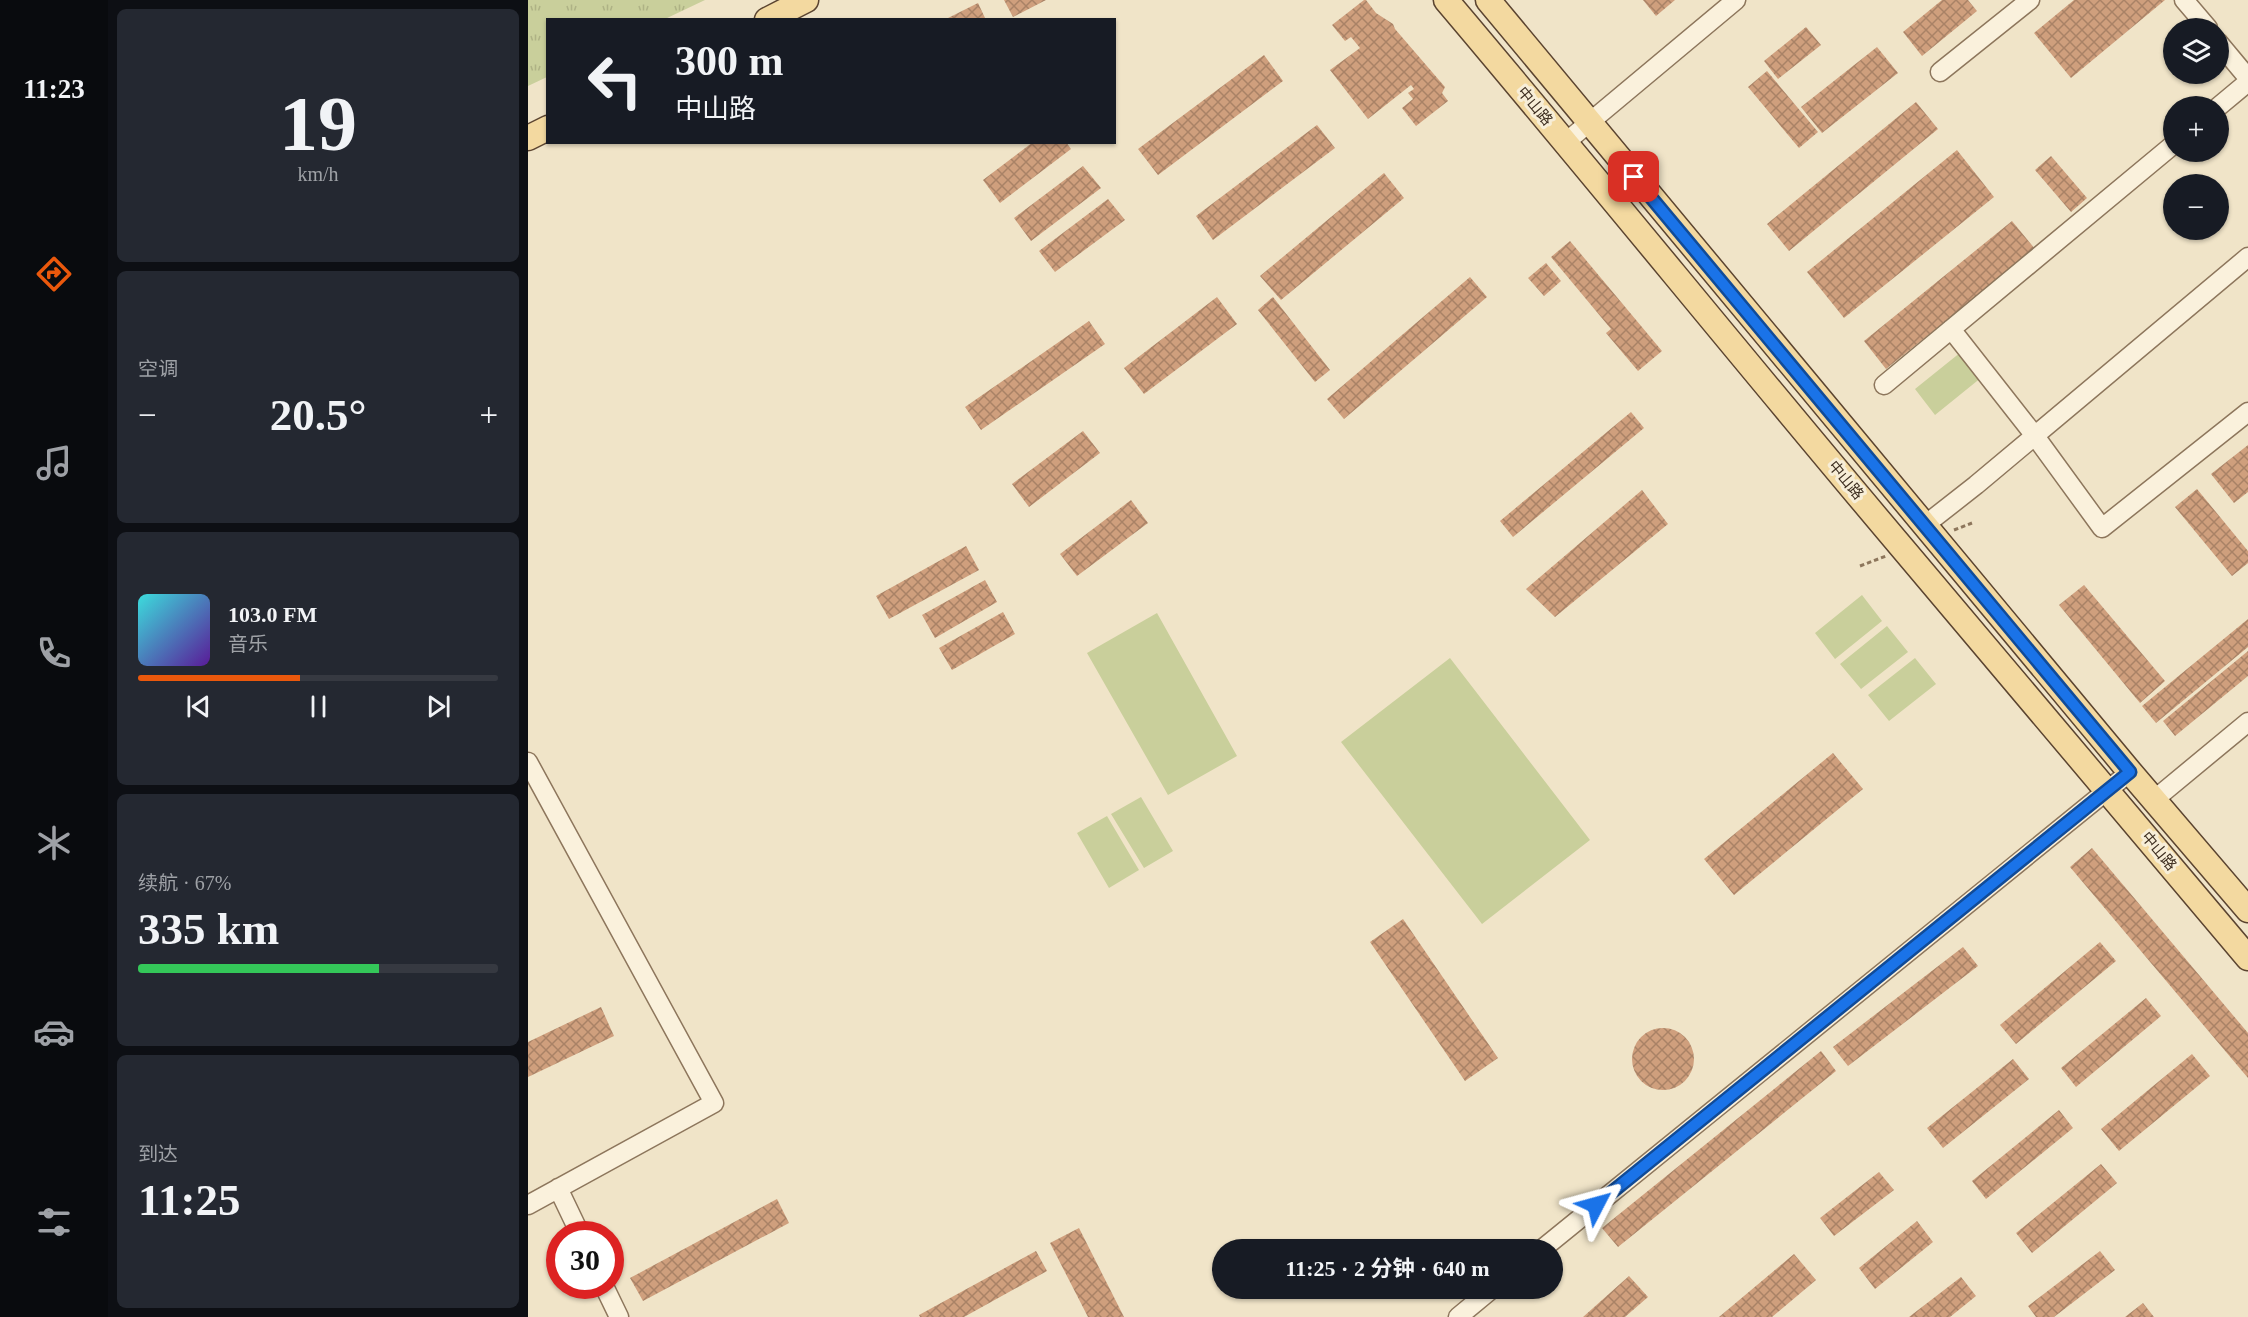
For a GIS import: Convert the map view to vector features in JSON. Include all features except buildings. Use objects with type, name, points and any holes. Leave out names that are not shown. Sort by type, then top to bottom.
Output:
[{"type":"main road","points":[[771,18],[806,0]]},
{"type":"main road","name":"中山路","points":[[1446,0],[1897,543],[2248,958]]},
{"type":"main road","name":"中山路","points":[[1488,0],[2130,772],[2248,910]]},
{"type":"main road","points":[[528,138],[546,129]]},
{"type":"street","points":[[1566,142],[1736,0]]},
{"type":"street","points":[[1940,72],[2030,0]]},
{"type":"street","points":[[2184,0],[2199,18]]},
{"type":"street","points":[[2229,56],[2248,80],[2229,97]]},
{"type":"street","points":[[1884,385],[2163,153]]},
{"type":"street","points":[[1925,525],[2036,436],[2248,257]]},
{"type":"street","points":[[1951,329],[2036,436],[2102,528],[2248,412]]},
{"type":"street","points":[[2155,799],[2248,722]]},
{"type":"street","points":[[528,762],[714,1103],[528,1205]]},
{"type":"street","points":[[1555,1239],[2130,772]]},
{"type":"street","points":[[558,1188],[574,1221]]},
{"type":"street","points":[[610,1299],[619,1317]]},
{"type":"street","points":[[1458,1317],[1480,1299]]},
{"type":"green space","points":[[528,0],[705,0],[667,18],[546,18],[546,77],[528,86]]},
{"type":"green space","points":[[1961,352],[1982,377],[1935,415],[1915,389]]},
{"type":"green space","points":[[1862,595],[1882,621],[1835,659],[1815,633]]},
{"type":"green space","points":[[1157,613],[1237,756],[1168,795],[1087,653]]},
{"type":"green space","points":[[1887,626],[1908,652],[1861,689],[1840,664]]},
{"type":"green space","points":[[1450,658],[1590,840],[1482,924],[1341,742]]},
{"type":"green space","points":[[1915,658],[1936,684],[1889,721],[1868,695]]},
{"type":"green space","points":[[1141,797],[1173,851],[1144,868],[1111,814]]},
{"type":"green space","points":[[1107,816],[1139,870],[1109,888],[1077,833]]},
{"type":"route","points":[[1596,1205],[2130,772],[1634,177]]}]
